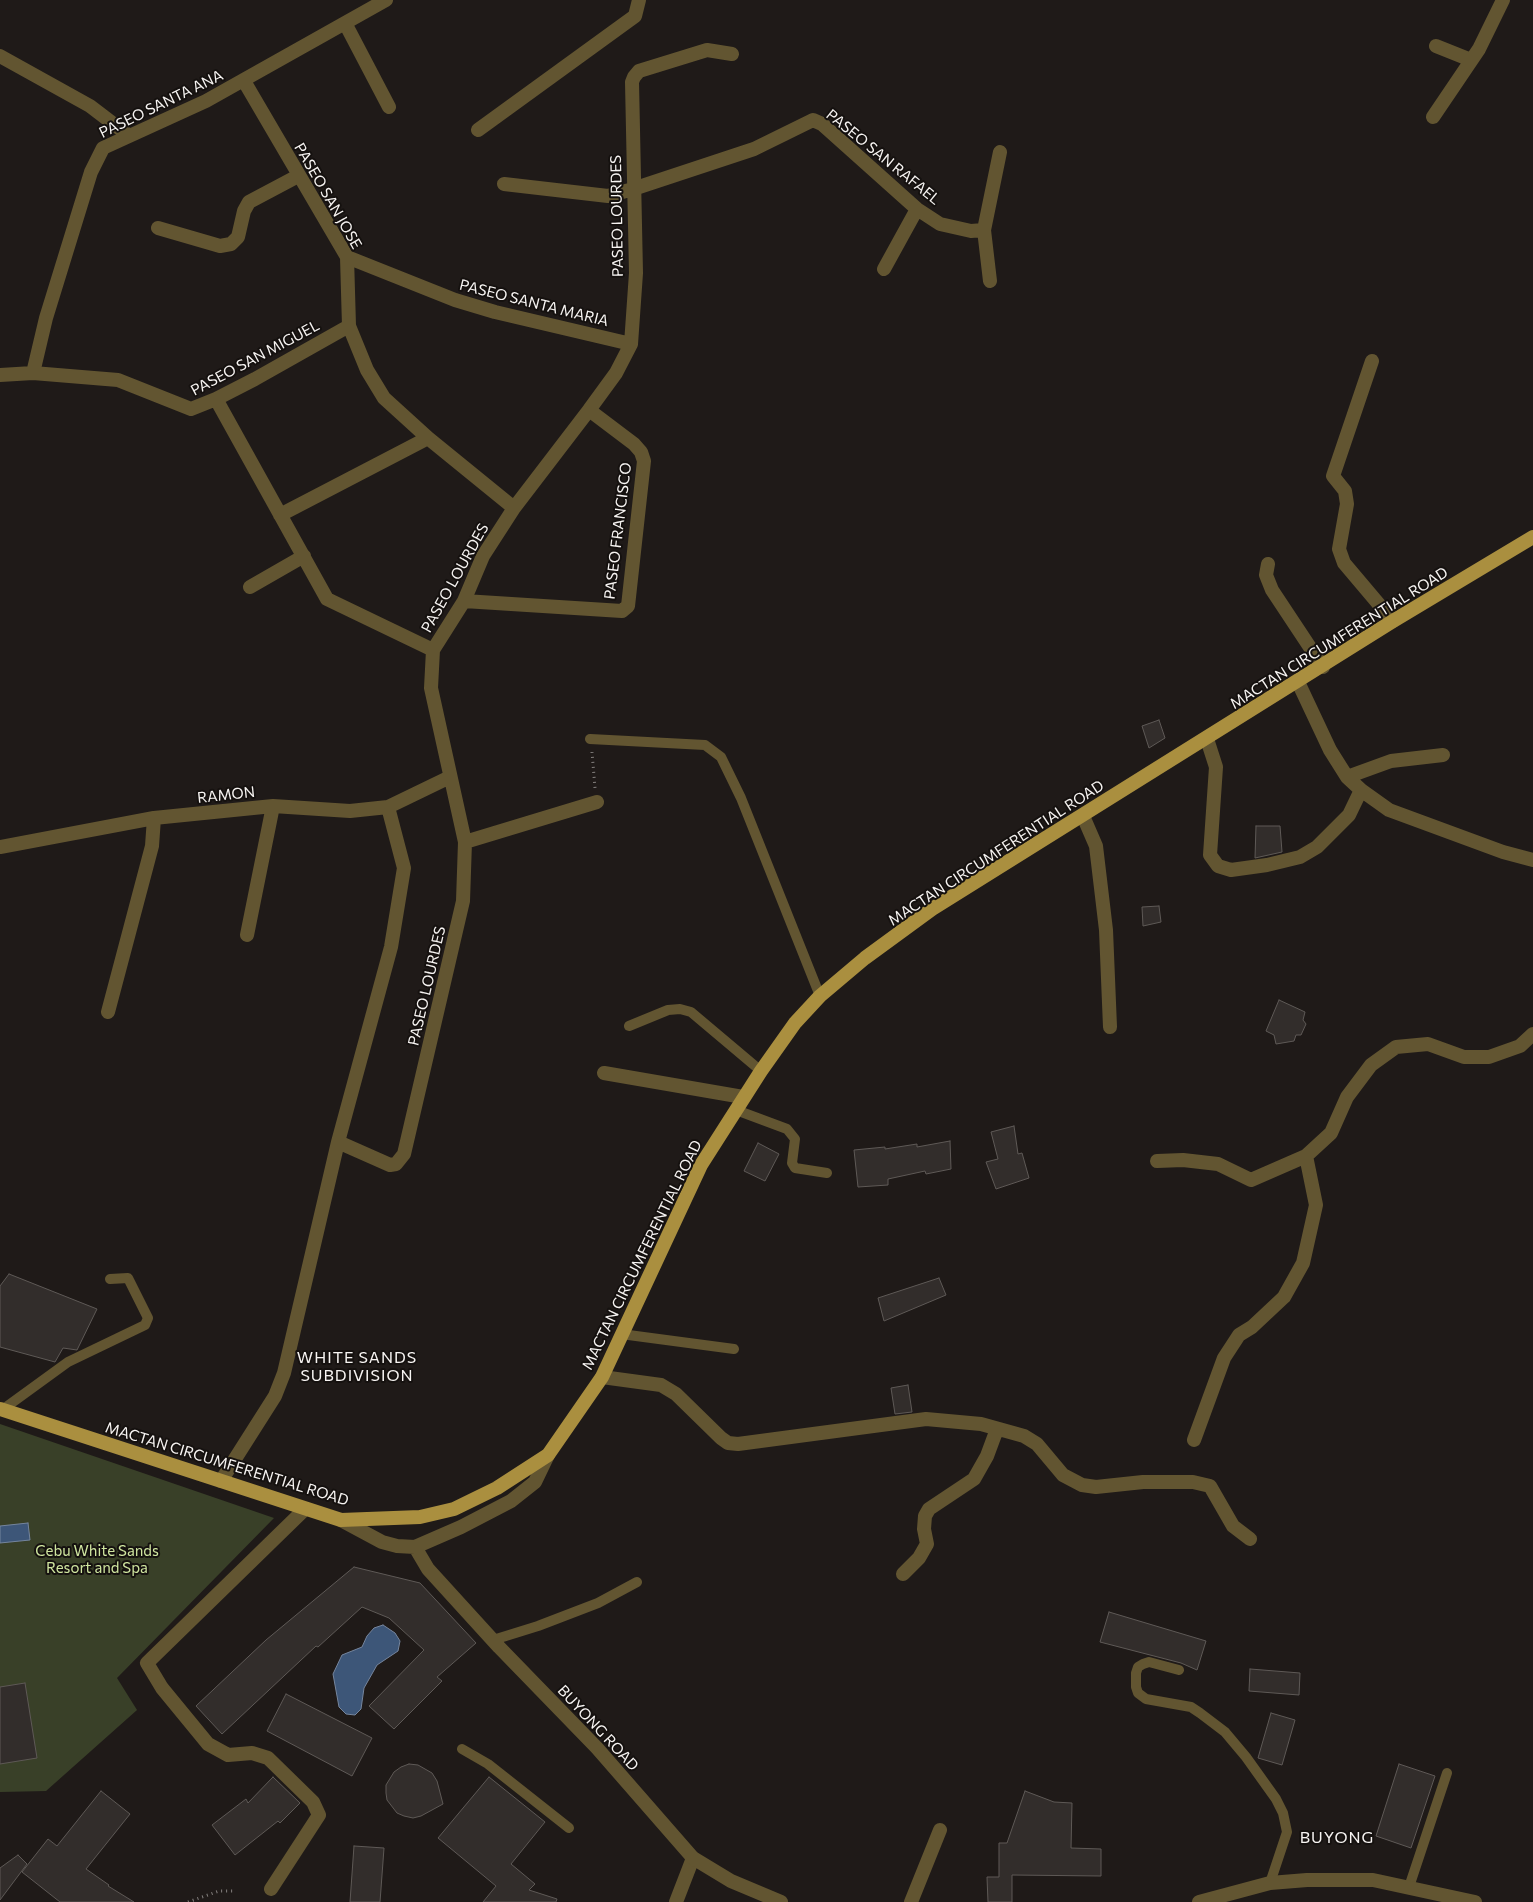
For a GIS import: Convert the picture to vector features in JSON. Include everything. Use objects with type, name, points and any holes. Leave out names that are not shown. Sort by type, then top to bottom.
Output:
[{"type":"main road","name":"MACTAN CIRCUMFERENTIAL ROAD","points":[[1,1409],[341,1520],[420,1517],[454,1509],[498,1488],[548,1455],[602,1377],[701,1165],[761,1071],[795,1023],[820,996],[865,958],[932,909],[1208,739],[1394,621],[1533,537]]},
{"type":"street","name":"PASEO SANTA ANA","points":[[32,373],[46,318],[91,172],[104,148],[128,135],[206,101],[386,0]]},
{"type":"street","points":[[478,130],[635,16],[639,0]]},
{"type":"street","points":[[1434,116],[1471,60],[1503,0]]},
{"type":"street","points":[[345,23],[389,107]]},
{"type":"street","points":[[1436,46],[1471,60]]},
{"type":"street","name":"PASEO LOURDES","points":[[338,1142],[390,1166],[396,1164],[404,1154],[463,901],[465,842],[431,688],[433,650],[464,601],[483,556],[514,508],[616,373],[631,344],[636,273],[633,189],[632,82],[634,76],[638,71],[707,50],[732,54]]},
{"type":"street","points":[[0,56],[90,106],[128,135]]},
{"type":"street","name":"PASEO SAN JOSE","points":[[244,81],[347,257],[349,326],[367,370],[384,398],[428,438],[514,508]]},
{"type":"street","name":"PASEO SAN RAFAEL","points":[[504,184],[608,196],[754,149],[813,120],[822,124],[917,209],[940,224],[971,231],[984,230]]},
{"type":"street","points":[[990,281],[984,230],[1000,152]]},
{"type":"street","points":[[158,228],[220,246],[231,244],[238,237],[244,211],[249,202],[298,176]]},
{"type":"street","points":[[884,269],[917,209]]},
{"type":"street","name":"PASEO SANTA MARIA","points":[[347,257],[471,305],[631,344]]},
{"type":"street","name":"PASEO SAN MIGUEL","points":[[0,375],[32,373],[118,380],[191,409],[216,399],[349,326]]},
{"type":"street","points":[[1372,361],[1333,476],[1345,491],[1347,504],[1339,550],[1344,563],[1394,621]]},
{"type":"street","points":[[216,399],[327,599],[433,650]]},
{"type":"street","name":"PASEO FRANCISCO","points":[[464,601],[622,611],[628,606],[644,461],[641,452],[634,444],[589,410]]},
{"type":"street","points":[[280,515],[428,438]]},
{"type":"street","points":[[250,587],[304,556]]},
{"type":"street","points":[[1268,564],[1266,575],[1272,590],[1323,667]]},
{"type":"street","points":[[1298,682],[1330,750],[1347,777],[1360,790],[1389,810],[1503,852],[1533,860]]},
{"type":"street","points":[[1208,739],[1216,766],[1210,855],[1218,866],[1231,870],[1267,865],[1300,857],[1317,847],[1349,815],[1360,790]]},
{"type":"street","points":[[1347,777],[1391,761],[1443,755]]},
{"type":"street","name":"RAMON","points":[[0,847],[154,818],[274,806],[350,811],[388,807],[450,777]]},
{"type":"street","points":[[465,842],[597,802]]},
{"type":"street","points":[[247,935],[274,806]]},
{"type":"street","points":[[221,1481],[275,1396],[284,1373],[338,1142],[391,947],[404,868],[388,807]]},
{"type":"street","points":[[1084,816],[1096,846],[1106,930],[1110,1026]]},
{"type":"street","points":[[108,1012],[152,846],[154,818]]},
{"type":"street","points":[[1157,1161],[1183,1160],[1218,1164],[1251,1180],[1306,1156],[1331,1133],[1347,1097],[1371,1066],[1396,1047],[1428,1044],[1464,1057],[1489,1057],[1520,1046],[1533,1034]]},
{"type":"street","points":[[604,1073],[743,1097]]},
{"type":"street","points":[[1194,1440],[1224,1358],[1239,1335],[1252,1327],[1284,1297],[1304,1262],[1316,1206],[1306,1156]]},
{"type":"street","points":[[602,1377],[661,1385],[676,1394],[728,1443],[738,1444],[926,1419],[981,1424],[1024,1436],[1037,1444],[1063,1475],[1082,1485],[1193,1482],[1210,1486],[1233,1526],[1250,1539]]},
{"type":"street","points":[[903,1574],[919,1558],[927,1544],[924,1529],[925,1516],[929,1510],[974,1478],[987,1456],[997,1429]]},
{"type":"street","points":[[341,1520],[382,1542],[398,1546],[415,1547],[461,1527],[511,1501],[535,1482],[548,1455]]},
{"type":"street","points":[[271,1889],[319,1815],[313,1802],[268,1758],[252,1753],[228,1755],[208,1744],[162,1688],[147,1663],[304,1508]]},
{"type":"street","name":"BUYONG ROAD","points":[[415,1547],[428,1569],[597,1748],[693,1858],[731,1881],[781,1902]]},
{"type":"street","points":[[911,1902],[940,1830]]},
{"type":"street","points":[[676,1902],[693,1858]]},
{"type":"street","points":[[1199,1902],[1270,1884],[1307,1880],[1373,1880],[1475,1902]]},
{"type":"lane","points":[[590,738],[706,745],[721,757],[741,798],[820,996]]},
{"type":"lane","points":[[629,1026],[668,1010],[680,1009],[691,1012],[761,1071]]},
{"type":"lane","points":[[736,1110],[787,1129],[795,1139],[792,1162],[795,1168],[827,1173]]},
{"type":"lane","points":[[1,1409],[68,1362],[146,1324],[148,1318],[128,1278],[110,1279]]},
{"type":"lane","points":[[621,1334],[734,1349]]},
{"type":"lane","points":[[493,1640],[538,1626],[598,1603],[637,1582]]},
{"type":"lane","points":[[1179,1670],[1149,1662],[1143,1664],[1138,1667],[1136,1673],[1138,1693],[1146,1699],[1186,1706],[1200,1712],[1225,1732],[1246,1757],[1276,1799],[1283,1813],[1287,1832],[1270,1884]]},
{"type":"lane","points":[[462,1749],[488,1764],[569,1828]]},
{"type":"lane","points":[[1409,1888],[1447,1773]]},
{"type":"path","points":[[590,738],[597,802]]},
{"type":"path","points":[[188,1902],[220,1891],[236,1891]]},
{"type":"green space","name":"Cebu White Sands Resort and Spa","points":[[0,1424],[274,1518],[117,1678],[137,1710],[46,1791],[0,1792]]},
{"type":"water","points":[[28,1523],[30,1540],[0,1543],[0,1526]]},
{"type":"water","points":[[383,1625],[395,1633],[400,1641],[398,1651],[377,1665],[364,1688],[361,1709],[355,1715],[346,1714],[339,1707],[333,1674],[342,1655],[362,1647],[367,1636],[374,1628]]},
{"type":"building","points":[[1159,720],[1165,738],[1149,748],[1142,726]]},
{"type":"building","points":[[1256,826],[1280,826],[1282,852],[1255,858]]},
{"type":"building","points":[[1159,906],[1161,922],[1143,926],[1142,907]]},
{"type":"building","points":[[1279,1000],[1305,1012],[1303,1020],[1306,1024],[1301,1035],[1296,1035],[1294,1041],[1276,1044],[1274,1035],[1266,1031]]},
{"type":"building","points":[[1014,1126],[1018,1154],[1022,1153],[1029,1178],[996,1189],[986,1162],[998,1159],[991,1132]]},
{"type":"building","points":[[950,1141],[951,1169],[926,1174],[925,1171],[888,1179],[888,1185],[858,1187],[854,1150],[885,1147],[885,1149],[917,1144],[917,1147]]},
{"type":"building","points":[[758,1143],[779,1154],[765,1181],[744,1171]]},
{"type":"building","points":[[9,1274],[97,1309],[77,1350],[63,1348],[55,1362],[0,1347],[0,1286]]},
{"type":"building","points":[[939,1278],[946,1295],[884,1321],[878,1298]]},
{"type":"building","points":[[908,1385],[912,1412],[895,1414],[891,1388]]},
{"type":"building","points":[[354,1567],[420,1583],[476,1643],[437,1677],[442,1681],[394,1729],[369,1706],[424,1650],[389,1618],[362,1607],[318,1647],[316,1646],[222,1734],[196,1706],[266,1640]]},
{"type":"building","points":[[1109,1612],[1206,1641],[1197,1670],[1181,1663],[1100,1642]]},
{"type":"building","points":[[1250,1669],[1300,1673],[1299,1695],[1249,1691]]},
{"type":"building","points":[[25,1683],[37,1758],[0,1764],[0,1687]]},
{"type":"building","points":[[286,1694],[372,1738],[352,1776],[267,1731]]},
{"type":"building","points":[[1271,1713],[1295,1720],[1282,1765],[1258,1758]]},
{"type":"building","points":[[409,1764],[418,1765],[432,1773],[437,1781],[443,1804],[421,1816],[413,1818],[397,1813],[387,1800],[386,1793],[386,1785],[394,1772]]},
{"type":"building","points":[[1399,1764],[1435,1776],[1411,1848],[1376,1836]]},
{"type":"building","points":[[273,1777],[300,1803],[280,1823],[278,1821],[235,1855],[212,1825],[246,1799],[248,1803]]},
{"type":"building","points":[[489,1777],[545,1822],[511,1864],[535,1884],[529,1890],[557,1899],[556,1902],[483,1902],[496,1886],[438,1838]]},
{"type":"building","points":[[101,1791],[130,1814],[86,1869],[108,1886],[134,1902],[60,1902],[22,1872],[48,1839],[57,1846]]},
{"type":"building","points":[[1025,1791],[1054,1802],[1072,1803],[1071,1848],[1101,1849],[1101,1876],[1012,1875],[1012,1902],[988,1902],[987,1877],[999,1877],[999,1843],[1007,1843]]},
{"type":"building","points":[[354,1846],[384,1848],[380,1902],[350,1902]]},
{"type":"building","points":[[18,1855],[27,1864],[0,1900],[0,1868]]},
{"type":"district","name":"WHITE SANDS SUBDIVISION","points":[[357,1367]]},
{"type":"district","name":"BUYONG","points":[[1337,1838]]}]
